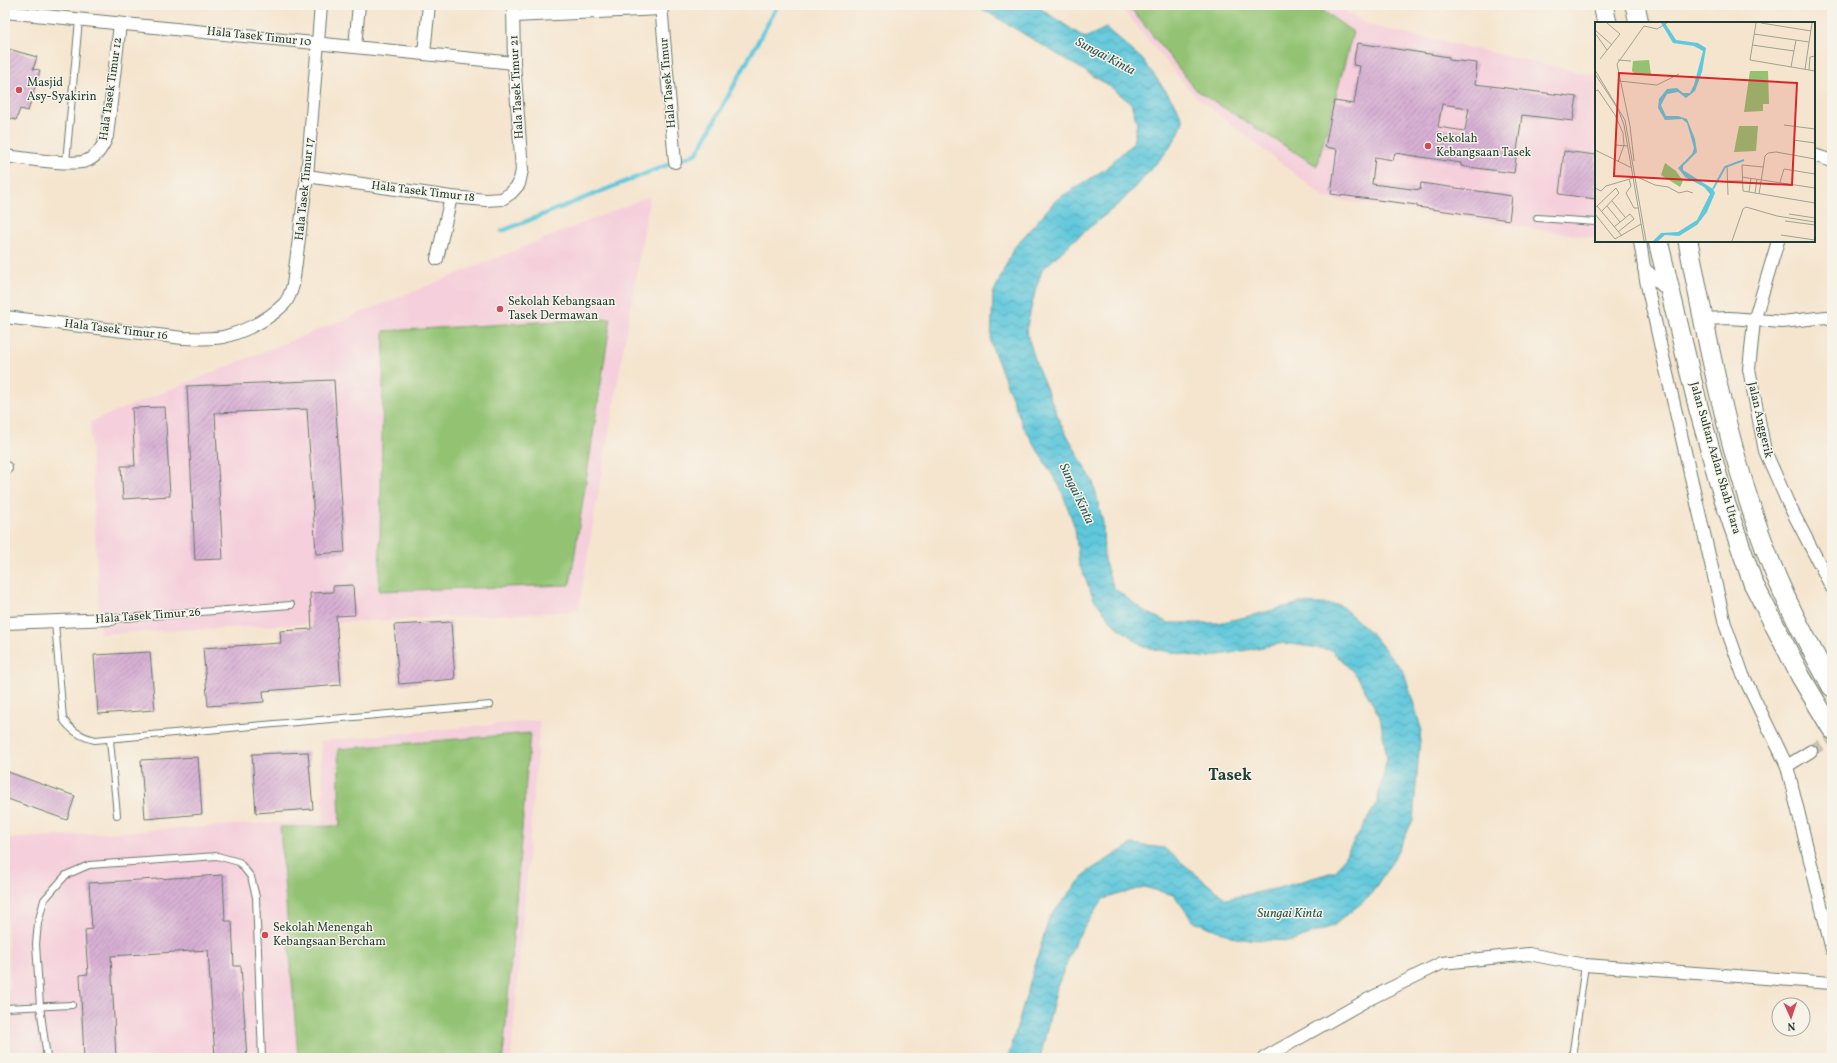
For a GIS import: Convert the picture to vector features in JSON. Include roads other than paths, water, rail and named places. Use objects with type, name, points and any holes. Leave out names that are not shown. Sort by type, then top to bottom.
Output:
[{"type":"main road","points":[[1603,5],[1607,22]]},
{"type":"main road","points":[[1635,5],[1639,22]]},
{"type":"main road","name":"Jalan Sultan Azlan Shah Utara","points":[[1658,242],[1699,410],[1723,496],[1753,583],[1801,677],[1832,729]]},
{"type":"main road","name":"Jalan Sultan Azlan Shah Utara","points":[[1688,242],[1703,319],[1731,444],[1760,535],[1794,617],[1832,687]]},
{"type":"street","name":"Hala Tasek Timur 17","points":[[226,336],[261,322],[284,304],[289,298],[293,285],[308,176],[321,5]]},
{"type":"street","points":[[356,46],[359,5]]},
{"type":"street","points":[[424,53],[429,5]]},
{"type":"street","points":[[513,11],[661,7]]},
{"type":"street","name":"Hala Tasek Timur","points":[[661,7],[675,162]]},
{"type":"street","name":"Hala Tasek Timur 21","points":[[513,11],[514,62],[522,170]]},
{"type":"street","name":"Hala Tasek Timur 10","points":[[5,12],[514,62]]},
{"type":"street","name":"Hala Tasek Timur 12","points":[[5,156],[66,162],[85,162],[96,155],[103,148],[107,136],[120,24]]},
{"type":"street","points":[[1815,154],[1832,162]]},
{"type":"street","name":"Hala Tasek Timur 18","points":[[308,176],[451,197],[502,199],[518,184],[522,170]]},
{"type":"street","points":[[437,259],[451,197]]},
{"type":"street","points":[[1640,242],[1660,348],[1725,624],[1743,675],[1787,766],[1832,950]]},
{"type":"street","name":"Jalan Anggerik","points":[[1778,242],[1754,321],[1749,369],[1765,452],[1788,503],[1832,586]]},
{"type":"street","points":[[1644,268],[1671,294]]},
{"type":"street","name":"Hala Tasek Timur 16","points":[[5,317],[183,338],[226,336]]},
{"type":"street","points":[[1703,319],[1730,318],[1782,322],[1826,317],[1832,319]]},
{"type":"street","name":"Hala Tasek Timur 26","points":[[5,623],[112,619]]},
{"type":"street","points":[[1787,766],[1811,751]]},
{"type":"street","points":[[1264,1058],[1367,1000],[1442,964],[1529,954],[1585,965],[1832,983]]},
{"type":"lane","points":[[66,162],[79,20]]},
{"type":"lane","points":[[1537,218],[1595,222]]},
{"type":"lane","name":"Hala Tasek Timur 26","points":[[112,619],[291,605]]},
{"type":"lane","points":[[55,622],[63,719],[69,728],[87,738],[95,740],[110,740],[490,705]]},
{"type":"lane","points":[[110,740],[117,815]]},
{"type":"lane","points":[[47,1058],[40,1006],[36,944],[38,923],[44,900],[66,875],[89,865],[217,856],[239,862],[251,877],[256,897],[262,1058]]},
{"type":"lane","points":[[1572,1058],[1585,965]]},
{"type":"lane","points":[[5,1008],[72,1005]]},
{"type":"water","name":"Sungai Kinta","points":[[976,5],[1035,5],[1085,38],[1106,28],[1143,60],[1176,105],[1183,121],[1178,135],[1163,156],[1121,202],[1073,241],[1042,270],[1026,330],[1037,366],[1061,424],[1093,482],[1103,523],[1104,560],[1114,588],[1141,609],[1168,623],[1219,623],[1300,603],[1340,605],[1372,634],[1404,672],[1421,728],[1413,820],[1394,859],[1369,897],[1333,926],[1293,941],[1239,939],[1193,921],[1174,895],[1144,887],[1103,899],[1076,940],[1057,987],[1040,1058],[1008,1058],[1049,918],[1087,872],[1132,844],[1164,848],[1226,899],[1279,888],[1336,871],[1377,803],[1387,758],[1380,717],[1357,676],[1331,650],[1284,643],[1204,658],[1144,647],[1114,624],[1094,599],[1079,564],[1075,528],[1061,489],[1023,426],[991,344],[993,294],[1013,249],[1056,200],[1104,170],[1133,143],[1137,123],[1131,103],[1108,85]]},
{"type":"waterway","points":[[502,231],[697,153],[778,5]]},
{"type":"tunnel","points":[[1811,751],[1832,738]]},
{"type":"place","name":"Masjid Asy-Syakirin","points":[[19,90]]},
{"type":"place","name":"Sekolah Kebangsaan Tasek","points":[[1428,146]]},
{"type":"place","name":"Sekolah Kebangsaan Tasek Dermawan","points":[[500,309]]},
{"type":"place","name":"Sekolah Menengah Kebangsaan Bercham","points":[[265,935]]},
{"type":"district","name":"Tasek","points":[[1230,776]]}]
